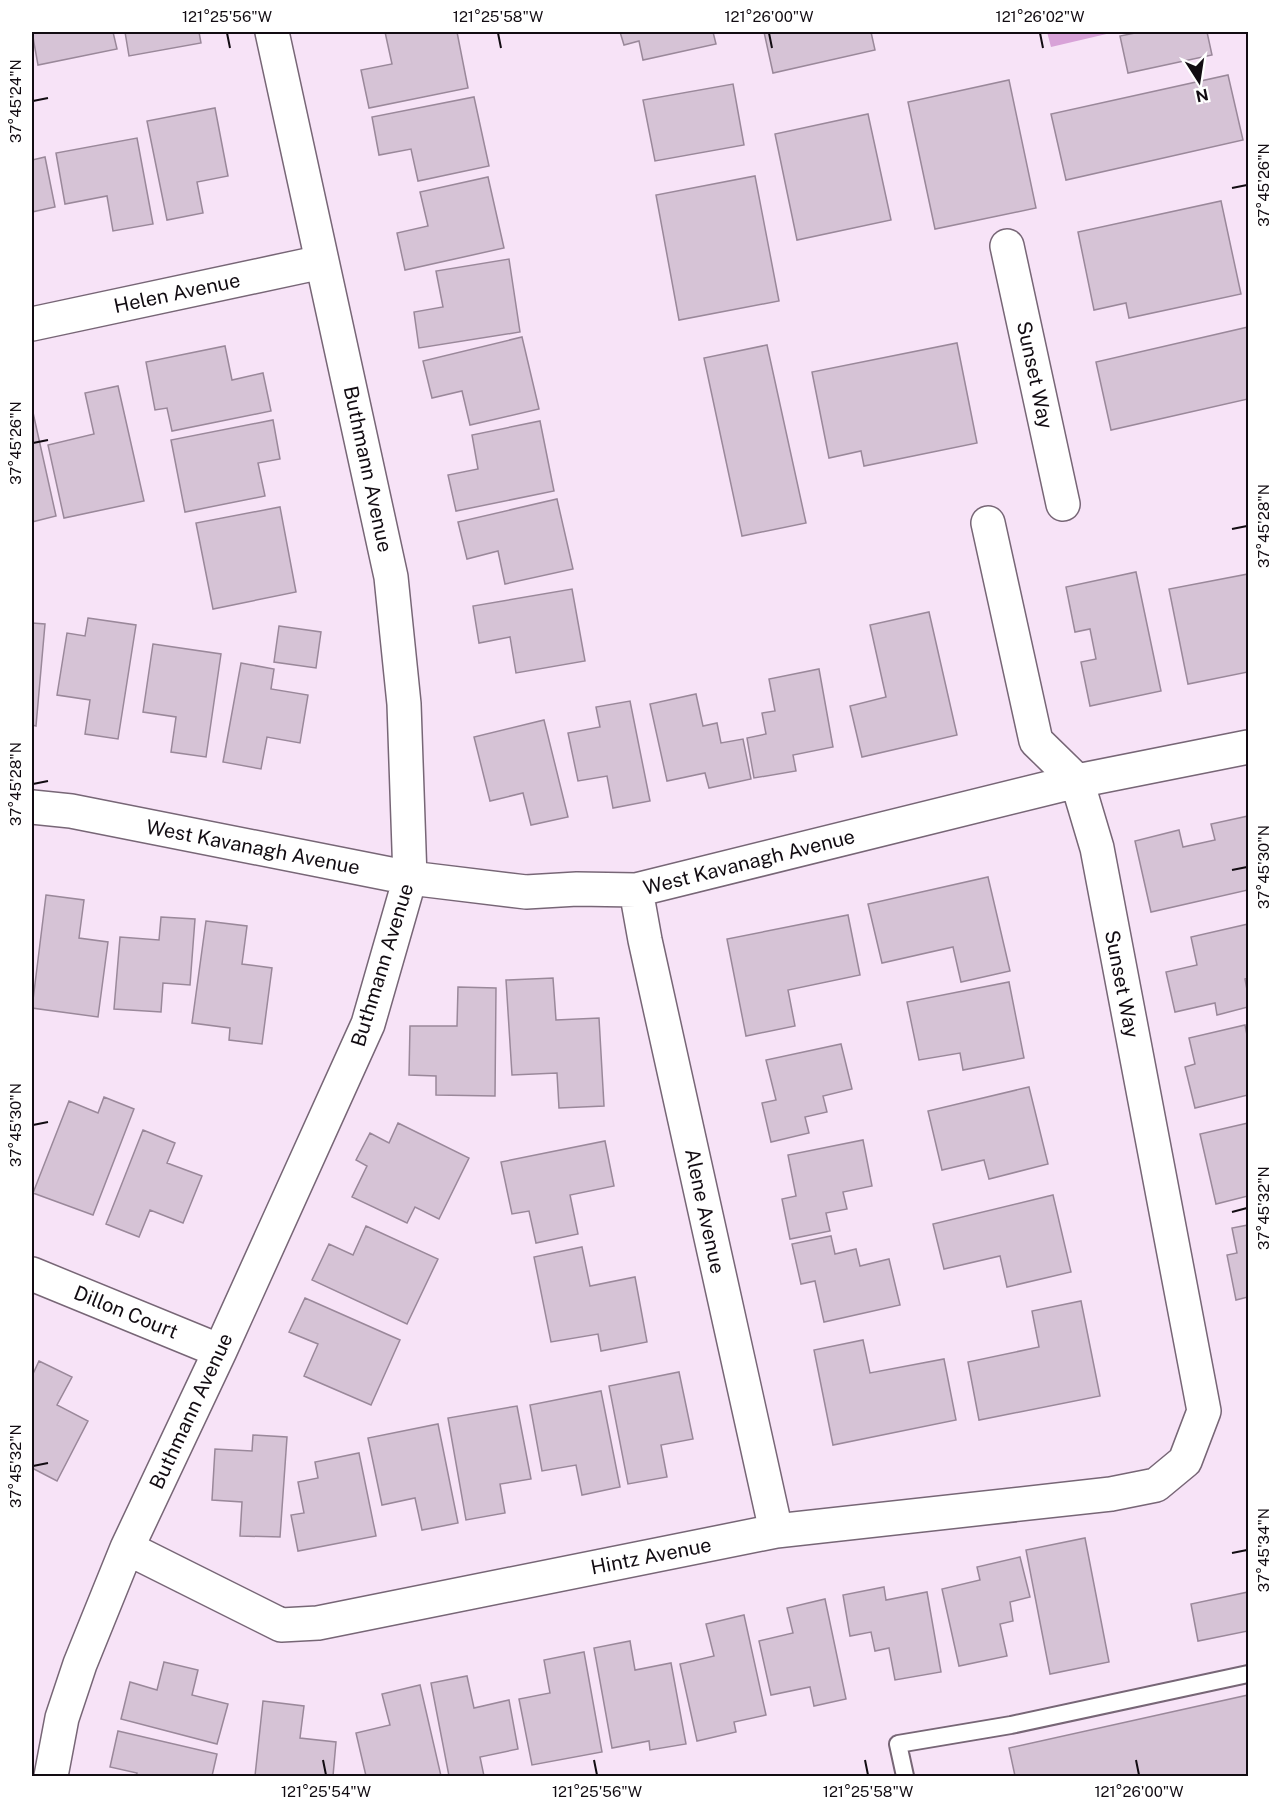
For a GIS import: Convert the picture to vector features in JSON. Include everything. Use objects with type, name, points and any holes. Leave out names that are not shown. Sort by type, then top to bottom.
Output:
[{"type":"street","name":"Buthmann Avenue","points":[[45,1768],[80,1664],[128,1548],[368,1024],[410,878],[404,704],[391,577],[272,32]]},
{"type":"street","name":"Sunset Way","points":[[1007,246],[1063,504]]},
{"type":"street","name":"Helen Avenue","points":[[32,324],[322,262]]},
{"type":"street","name":"Sunset Way","points":[[988,523],[1036,741],[1077,781],[1096,848],[1204,1411],[1185,1461]]},
{"type":"street","name":"West Kavanagh Avenue","points":[[32,807],[71,811],[410,878],[526,892],[577,889],[636,890],[1077,781],[1248,747]]},
{"type":"street","name":"Alene Avenue","points":[[636,890],[647,951],[776,1531]]},
{"type":"street","name":"Dillon Court","points":[[32,1274],[220,1351]]},
{"type":"street","name":"Hintz Avenue","points":[[128,1548],[281,1624],[318,1623],[776,1531],[1110,1494],[1156,1485],[1185,1461]]},
{"type":"lane","points":[[905,1776],[898,1744],[1011,1725],[1248,1674]]},
{"type":"shaded area","points":[[1047,32],[1115,32],[1051,47]]},
{"type":"building","points":[[32,32],[113,32],[117,49],[38,65]]},
{"type":"building","points":[[125,32],[199,32],[201,43],[129,56]]},
{"type":"building","points":[[385,32],[457,32],[468,88],[369,108],[361,70],[392,64]]},
{"type":"building","points":[[620,32],[713,32],[716,44],[643,60],[639,41],[624,45]]},
{"type":"building","points":[[764,32],[871,32],[875,50],[773,73]]},
{"type":"building","points":[[1140,32],[1207,32],[1212,55],[1128,73],[1120,36]]},
{"type":"building","points":[[1228,75],[1243,140],[1066,180],[1051,114]]},
{"type":"building","points":[[1009,80],[1036,208],[935,229],[908,102]]},
{"type":"building","points":[[733,84],[744,145],[655,161],[643,100]]},
{"type":"building","points":[[474,97],[489,166],[418,181],[411,149],[379,155],[372,117]]},
{"type":"building","points":[[215,108],[228,176],[197,182],[203,213],[167,220],[147,121]]},
{"type":"building","points":[[868,114],[891,220],[797,240],[775,134]]},
{"type":"building","points":[[137,138],[153,224],[113,231],[107,196],[65,204],[56,153]]},
{"type":"building","points":[[45,157],[55,207],[32,212],[32,160]]},
{"type":"building","points":[[755,176],[779,301],[679,320],[656,195]]},
{"type":"building","points":[[488,177],[504,248],[405,270],[397,233],[428,226],[420,192]]},
{"type":"building","points":[[1221,201],[1241,294],[1129,318],[1126,303],[1094,310],[1078,232]]},
{"type":"building","points":[[509,259],[520,332],[419,348],[414,312],[443,307],[436,271]]},
{"type":"building","points":[[1248,327],[1248,399],[1111,430],[1096,362]]},
{"type":"building","points":[[522,337],[539,409],[470,425],[462,391],[432,398],[423,361]]},
{"type":"building","points":[[957,343],[977,443],[864,466],[861,451],[829,458],[812,372]]},
{"type":"building","points":[[767,345],[806,523],[742,536],[704,358]]},
{"type":"building","points":[[225,346],[232,380],[263,373],[271,411],[172,431],[167,408],[155,410],[146,362]]},
{"type":"building","points":[[118,386],[144,501],[64,518],[48,445],[94,434],[85,393]]},
{"type":"building","points":[[32,408],[56,516],[32,522]]},
{"type":"building","points":[[273,420],[280,459],[258,463],[265,496],[185,512],[171,440]]},
{"type":"building","points":[[540,421],[554,491],[456,511],[448,475],[478,469],[472,435]]},
{"type":"building","points":[[557,499],[573,569],[505,584],[498,551],[467,559],[458,522]]},
{"type":"building","points":[[280,507],[296,592],[213,609],[196,523]]},
{"type":"building","points":[[1136,572],[1161,691],[1090,706],[1081,662],[1096,659],[1090,629],[1075,632],[1066,587]]},
{"type":"building","points":[[1248,574],[1248,672],[1188,684],[1169,589]]},
{"type":"building","points":[[572,589],[585,661],[516,673],[510,637],[479,643],[473,606]]},
{"type":"building","points":[[929,612],[957,735],[862,757],[850,706],[886,697],[870,625]]},
{"type":"building","points":[[88,618],[136,625],[118,739],[85,734],[90,700],[57,695],[67,633],[85,636]]},
{"type":"building","points":[[32,623],[45,624],[36,726],[32,725]]},
{"type":"building","points":[[279,626],[321,632],[316,668],[274,662]]},
{"type":"building","points":[[153,644],[221,654],[206,757],[171,752],[176,717],[143,712]]},
{"type":"building","points":[[241,663],[274,669],[271,689],[308,695],[300,743],[267,737],[261,769],[223,762]]},
{"type":"building","points":[[819,669],[833,747],[793,755],[796,771],[754,778],[747,738],[766,734],[762,713],[775,711],[769,679]]},
{"type":"building","points":[[696,694],[703,726],[717,723],[721,743],[743,739],[751,779],[709,788],[705,773],[667,781],[650,704]]},
{"type":"building","points":[[630,701],[650,801],[613,808],[607,776],[578,781],[568,733],[600,727],[596,707]]},
{"type":"building","points":[[544,720],[568,817],[531,825],[523,793],[490,801],[474,737]]},
{"type":"building","points":[[1248,816],[1248,890],[1151,912],[1135,841],[1179,830],[1183,847],[1215,840],[1211,824]]},
{"type":"building","points":[[988,877],[1010,971],[961,982],[953,947],[882,963],[868,904]]},
{"type":"building","points":[[46,895],[84,900],[79,938],[108,942],[98,1017],[32,1008]]},
{"type":"building","points":[[848,915],[860,975],[788,990],[795,1026],[746,1036],[727,939]]},
{"type":"building","points":[[161,917],[195,919],[190,985],[163,983],[161,1012],[114,1009],[120,937],[159,940]]},
{"type":"building","points":[[206,921],[247,926],[242,964],[272,968],[262,1044],[229,1040],[230,1028],[192,1023]]},
{"type":"building","points":[[1248,924],[1248,978],[1245,979],[1248,1007],[1217,1015],[1215,1003],[1175,1012],[1166,972],[1197,965],[1191,937]]},
{"type":"building","points":[[553,978],[556,1020],[599,1018],[604,1106],[559,1108],[557,1073],[512,1075],[506,980]]},
{"type":"building","points":[[1009,982],[1024,1058],[963,1070],[960,1053],[919,1060],[907,1002]]},
{"type":"building","points":[[458,987],[496,988],[495,1096],[436,1095],[436,1076],[409,1075],[410,1026],[457,1026]]},
{"type":"building","points":[[1245,1025],[1248,1040],[1248,1095],[1195,1108],[1185,1067],[1195,1064],[1189,1038]]},
{"type":"building","points":[[841,1044],[852,1089],[823,1096],[827,1112],[805,1117],[809,1133],[771,1142],[762,1103],[776,1100],[766,1060]]},
{"type":"building","points":[[1029,1087],[1048,1164],[989,1179],[984,1160],[942,1170],[928,1111]]},
{"type":"building","points":[[104,1097],[134,1109],[93,1215],[33,1193],[69,1101],[98,1113]]},
{"type":"building","points":[[398,1123],[469,1158],[439,1219],[415,1207],[407,1223],[352,1197],[367,1166],[356,1160],[370,1133],[389,1143]]},
{"type":"building","points":[[1248,1123],[1248,1196],[1216,1204],[1200,1134]]},
{"type":"building","points":[[143,1130],[175,1143],[167,1163],[202,1176],[183,1223],[150,1210],[139,1237],[106,1224]]},
{"type":"building","points":[[863,1140],[872,1186],[843,1192],[847,1209],[826,1213],[830,1231],[790,1239],[782,1199],[796,1196],[788,1155]]},
{"type":"building","points":[[605,1141],[614,1186],[570,1195],[578,1234],[536,1243],[529,1211],[512,1214],[501,1162]]},
{"type":"building","points":[[1053,1195],[1071,1272],[1007,1287],[1000,1256],[944,1269],[933,1224]]},
{"type":"building","points":[[1248,1225],[1248,1297],[1236,1300],[1227,1255],[1237,1253],[1232,1228]]},
{"type":"building","points":[[366,1226],[438,1259],[407,1324],[312,1280],[329,1244],[353,1255]]},
{"type":"building","points":[[831,1236],[835,1254],[856,1249],[860,1266],[889,1259],[900,1305],[824,1322],[815,1281],[801,1284],[792,1244]]},
{"type":"building","points":[[582,1247],[590,1286],[635,1277],[647,1342],[601,1351],[598,1334],[551,1342],[534,1257]]},
{"type":"building","points":[[305,1298],[400,1340],[371,1405],[304,1376],[318,1344],[289,1332]]},
{"type":"building","points":[[1081,1301],[1100,1396],[979,1420],[968,1362],[1039,1347],[1032,1311]]},
{"type":"building","points":[[863,1340],[870,1373],[944,1359],[956,1420],[833,1445],[814,1350]]},
{"type":"building","points":[[39,1361],[72,1377],[57,1405],[88,1421],[57,1481],[32,1468],[32,1376]]},
{"type":"building","points":[[679,1372],[693,1439],[661,1445],[667,1477],[628,1484],[609,1386]]},
{"type":"building","points":[[601,1391],[620,1487],[582,1495],[576,1465],[542,1471],[530,1405]]},
{"type":"building","points":[[517,1406],[531,1479],[500,1484],[505,1513],[466,1520],[448,1418]]},
{"type":"building","points":[[438,1424],[458,1523],[422,1530],[415,1498],[382,1505],[368,1438]]},
{"type":"building","points":[[253,1435],[287,1437],[280,1537],[240,1536],[242,1502],[212,1500],[215,1449],[252,1451]]},
{"type":"building","points":[[359,1453],[376,1536],[298,1551],[291,1515],[304,1513],[298,1482],[318,1478],[315,1462]]},
{"type":"building","points":[[1085,1538],[1109,1662],[1050,1674],[1026,1550]]},
{"type":"building","points":[[1020,1557],[1030,1597],[1010,1602],[1013,1621],[1000,1624],[1007,1656],[959,1666],[942,1589],[980,1580],[977,1567]]},
{"type":"building","points":[[884,1587],[886,1600],[927,1592],[941,1672],[895,1680],[889,1648],[875,1651],[871,1632],[850,1636],[843,1595]]},
{"type":"building","points":[[1248,1592],[1248,1631],[1198,1641],[1191,1604]]},
{"type":"building","points":[[825,1599],[846,1699],[814,1706],[810,1687],[771,1695],[759,1641],[793,1633],[787,1608]]},
{"type":"building","points":[[744,1615],[766,1715],[734,1722],[736,1732],[697,1741],[680,1664],[714,1656],[706,1624]]},
{"type":"building","points":[[630,1641],[635,1670],[671,1663],[686,1744],[650,1750],[649,1741],[612,1748],[594,1648]]},
{"type":"building","points":[[584,1652],[602,1752],[532,1765],[519,1699],[550,1693],[544,1660]]},
{"type":"building","points":[[164,1662],[198,1670],[192,1695],[228,1704],[217,1744],[121,1719],[130,1682],[157,1690]]},
{"type":"building","points":[[467,1676],[474,1708],[509,1700],[518,1749],[480,1757],[484,1776],[449,1776],[431,1683]]},
{"type":"building","points":[[420,1685],[441,1776],[366,1776],[356,1733],[390,1725],[382,1694]]},
{"type":"building","points":[[1248,1695],[1248,1776],[1015,1776],[1009,1748]]},
{"type":"building","points":[[263,1701],[304,1706],[300,1738],[336,1742],[333,1776],[255,1776]]},
{"type":"building","points":[[118,1731],[217,1754],[212,1776],[136,1776],[137,1773],[110,1767]]}]
